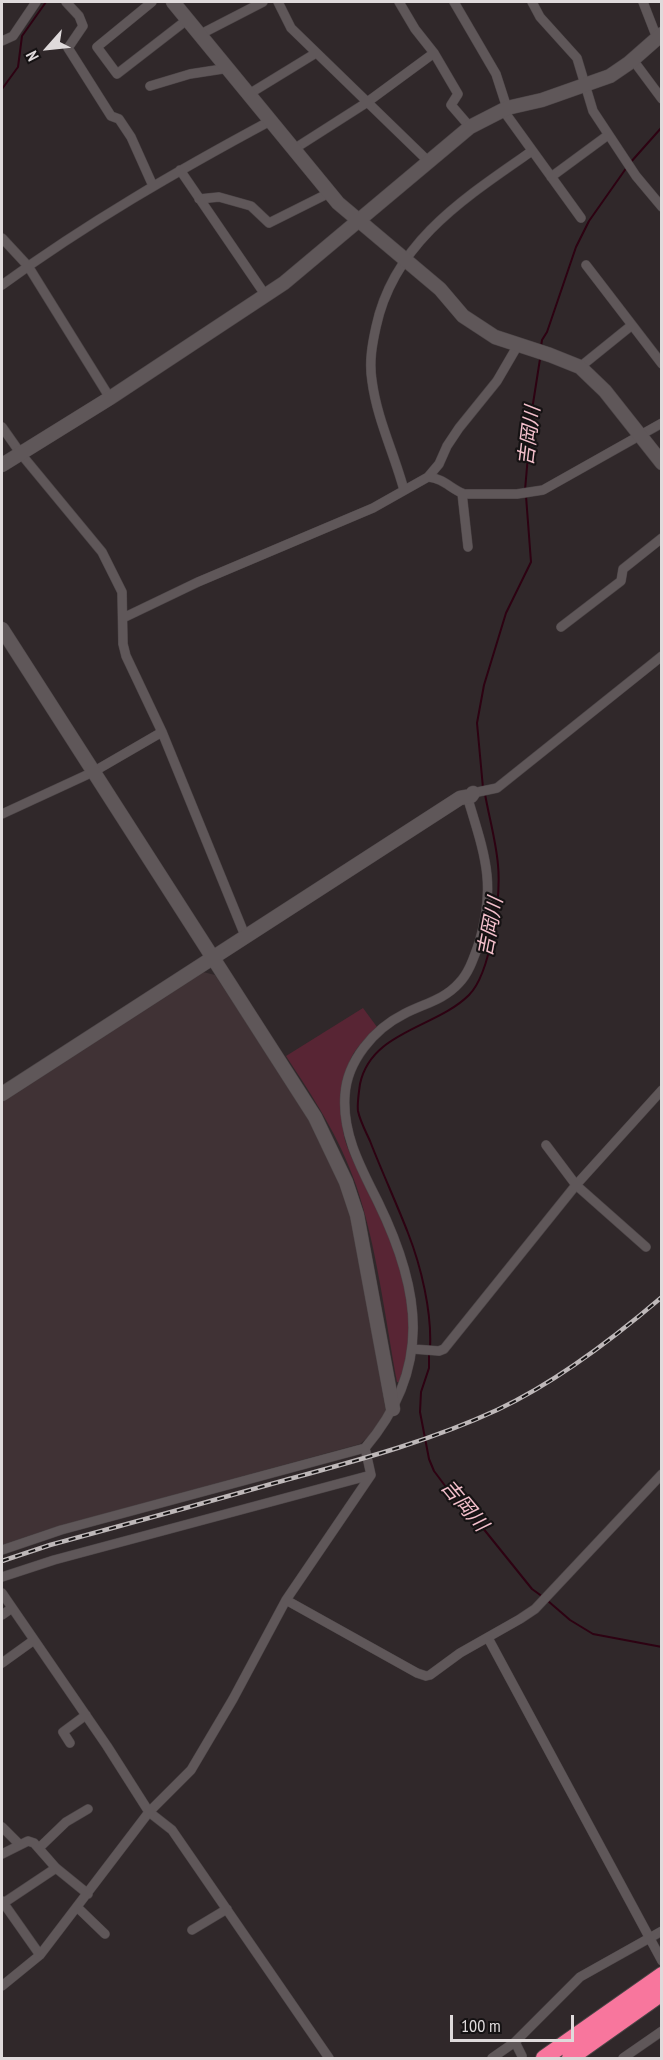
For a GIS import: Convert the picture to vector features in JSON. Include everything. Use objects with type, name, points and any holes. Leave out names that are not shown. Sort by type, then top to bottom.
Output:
[{"type":"highway","points":[[544,2058],[660,1982]]},
{"type":"highway","points":[[570,2058],[660,1982]]},
{"type":"street","points":[[2,41],[13,36],[36,2]]},
{"type":"street","points":[[66,2],[79,16],[83,26],[68,48],[111,116],[119,119],[131,137],[153,186]]},
{"type":"street","points":[[152,2],[97,47],[117,74],[188,19]]},
{"type":"street","points":[[173,2],[329,192],[357,220],[440,289],[463,315],[495,337],[580,367],[605,392],[662,463]]},
{"type":"street","points":[[201,34],[263,2]]},
{"type":"street","points":[[278,2],[291,28],[428,161]]},
{"type":"street","points":[[399,2],[415,29],[434,53],[458,94],[451,105],[470,127]]},
{"type":"street","points":[[454,2],[496,74],[505,109],[532,151],[581,218]]},
{"type":"street","points":[[532,2],[540,17],[577,58],[593,111],[623,158],[662,207]]},
{"type":"street","points":[[2,465],[110,398],[284,283],[470,127],[505,109],[542,100],[610,76],[633,60],[659,36],[643,2]]},
{"type":"street","points":[[249,94],[316,53]]},
{"type":"street","points":[[294,149],[366,103],[434,53]]},
{"type":"street","points":[[633,60],[662,99]]},
{"type":"street","points":[[150,86],[190,74],[229,68]]},
{"type":"street","points":[[2,285],[105,214],[270,121]]},
{"type":"street","points":[[551,177],[608,135]]},
{"type":"street","points":[[404,490],[380,420],[372,382],[374,337],[384,296],[405,258],[439,222],[469,196],[532,151]]},
{"type":"street","points":[[180,170],[266,296]]},
{"type":"street","points":[[200,199],[219,197],[251,206],[269,223],[329,192]]},
{"type":"street","points":[[2,238],[28,266],[110,398]]},
{"type":"street","points":[[586,265],[662,364]]},
{"type":"street","points":[[580,367],[632,325]]},
{"type":"street","points":[[123,618],[198,582],[373,508],[428,477],[439,464],[459,428],[523,347]]},
{"type":"street","points":[[428,477],[443,480],[462,494],[517,494],[543,490],[662,423]]},
{"type":"street","points":[[2,427],[21,454],[102,552],[122,592],[123,644],[126,656],[162,732],[246,938]]},
{"type":"street","points":[[462,494],[468,547]]},
{"type":"street","points":[[561,627],[621,581],[623,568],[662,538]]},
{"type":"street","points":[[2,629],[315,1117],[346,1182],[357,1215],[393,1409]]},
{"type":"street","points":[[2,1094],[460,798],[494,789],[662,656]]},
{"type":"street","points":[[2,814],[93,772],[162,732]]},
{"type":"street","points":[[2,1550],[61,1530],[365,1448],[393,1409],[418,1350],[413,1306],[408,1278],[389,1226],[355,1154],[347,1130],[345,1093],[356,1059],[368,1042],[402,1014],[449,992],[465,975],[475,956],[489,894],[485,858],[470,794]]},
{"type":"street","points":[[418,1350],[439,1351],[444,1349],[576,1185],[662,1090]]},
{"type":"street","points":[[546,1145],[576,1185],[646,1247]]},
{"type":"street","points":[[3,1982],[40,1955],[149,1812],[191,1770],[234,1699],[286,1600],[371,1475],[365,1448]]},
{"type":"street","points":[[286,1600],[417,1673],[426,1676],[435,1673],[460,1653],[535,1609],[662,1474]]},
{"type":"street","points":[[2,1577],[54,1560],[371,1475]]},
{"type":"street","points":[[2,1593],[132,1782],[149,1812],[172,1830],[329,2058]]},
{"type":"street","points":[[2,1616],[12,1608]]},
{"type":"street","points":[[488,1638],[662,1961]]},
{"type":"street","points":[[2,1663],[34,1640]]},
{"type":"street","points":[[70,1743],[63,1732],[86,1715]]},
{"type":"street","points":[[39,1848],[66,1822],[88,1809]]},
{"type":"street","points":[[2,1827],[20,1845]]},
{"type":"street","points":[[2,1854],[28,1841],[34,1843],[56,1868],[88,1894]]},
{"type":"street","points":[[40,1955],[2,1903],[56,1868]]},
{"type":"street","points":[[78,1907],[105,1934]]},
{"type":"street","points":[[192,1930],[227,1909]]},
{"type":"street","points":[[492,2058],[515,2042],[580,1977],[650,1939],[662,1930]]},
{"type":"street","points":[[623,2058],[662,2031]]},
{"type":"street","points":[[515,2042],[522,2056]]},
{"type":"shaded area","points":[[203,972],[215,975],[311,1121],[350,1207],[386,1412],[376,1430],[360,1444],[46,1530],[2,1545],[2,1102]]},
{"type":"shaded area","points":[[363,1008],[377,1027],[356,1049],[348,1066],[343,1099],[343,1131],[350,1154],[390,1239],[404,1285],[409,1333],[406,1357],[399,1382],[397,1382],[370,1233],[356,1185],[334,1134],[286,1056]]},
{"type":"waterway","points":[[2,89],[18,67],[22,36],[46,2]]},
{"type":"waterway","name":"吉岡川","points":[[630,163],[662,127]]},
{"type":"waterway","name":"吉岡川","points":[[541,347],[576,247],[589,221],[627,167]]},
{"type":"waterway","name":"吉岡川","points":[[525,490],[532,410],[540,359]]},
{"type":"waterway","name":"吉岡川","points":[[483,788],[477,723],[484,685],[506,613],[531,562],[526,496]]},
{"type":"waterway","name":"吉岡川","points":[[430,1348],[425,1289],[413,1246],[360,1119],[358,1098],[366,1066],[377,1052],[406,1032],[455,1006],[469,995],[483,970],[493,933],[499,879],[496,847],[485,794]]},
{"type":"waterway","name":"吉岡川","points":[[429,1354],[429,1368],[421,1392],[420,1412],[429,1459],[434,1471],[464,1511],[478,1522],[532,1589],[543,1597]]},
{"type":"waterway","name":"吉岡川","points":[[548,1601],[570,1620],[593,1634],[662,1647]]},
{"type":"railway","points":[[2,1561],[50,1545],[364,1458],[445,1432],[497,1410],[540,1387],[604,1344],[662,1297]]}]
